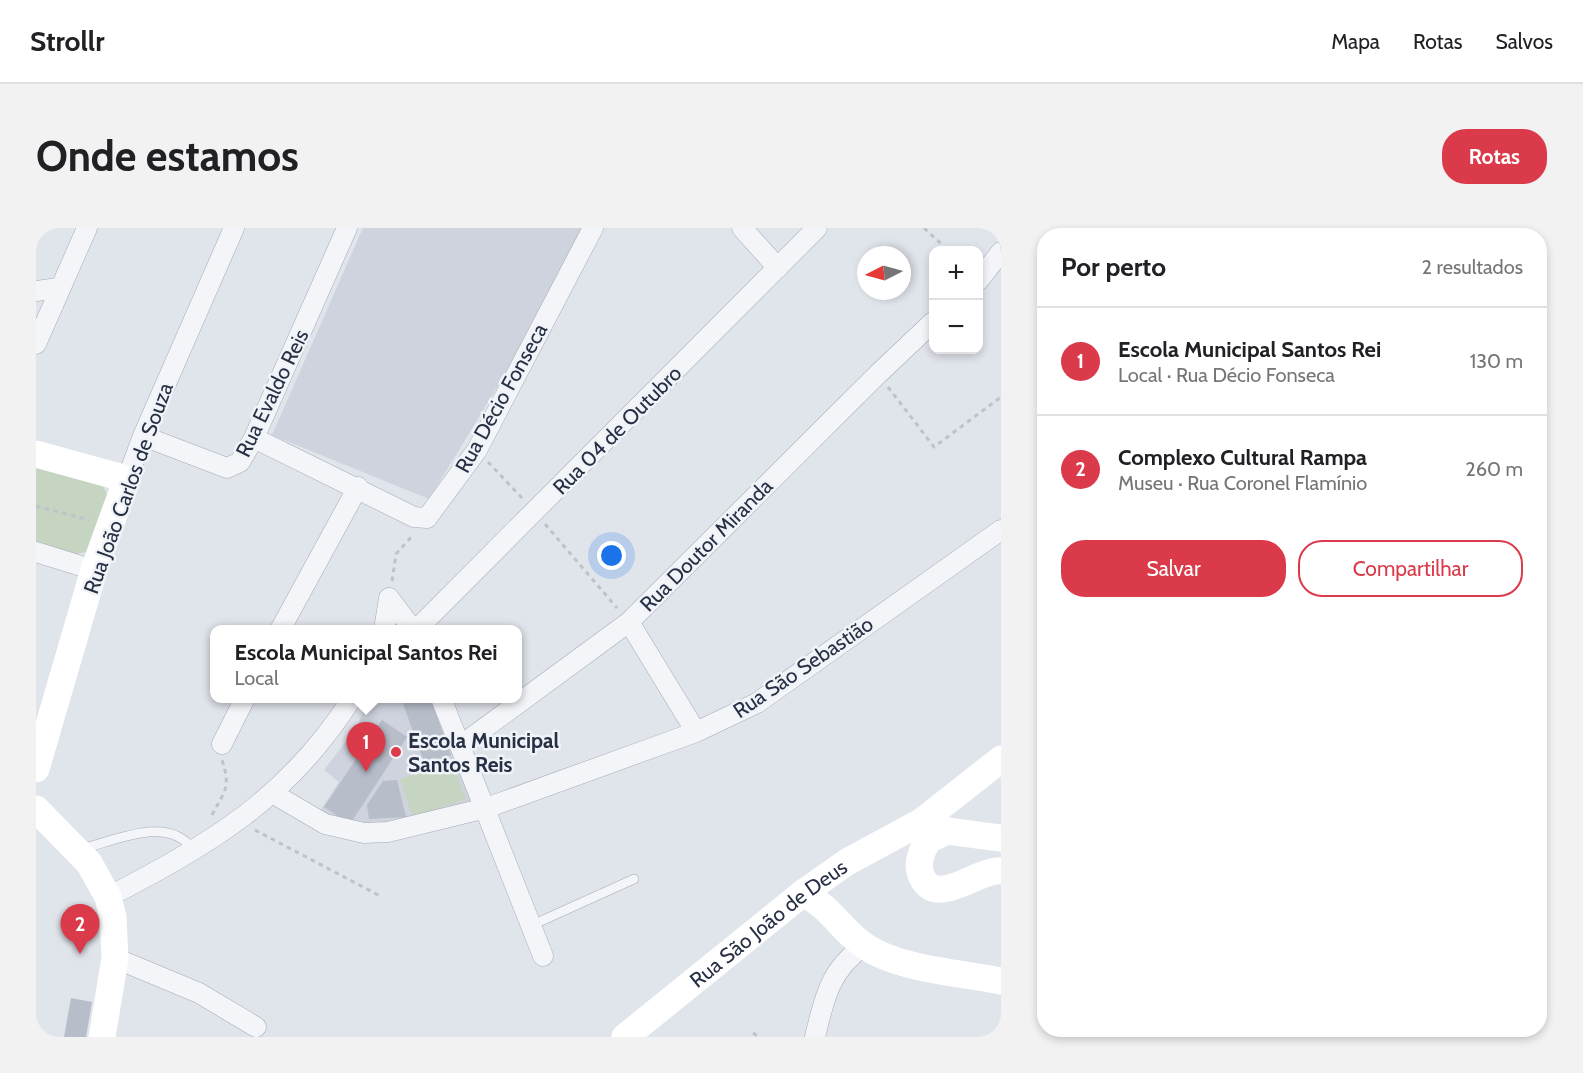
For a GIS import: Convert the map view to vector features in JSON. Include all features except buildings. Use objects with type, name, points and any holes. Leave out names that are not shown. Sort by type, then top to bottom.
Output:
[{"type":"main road","points":[[36,454],[127,479]]},
{"type":"main road","name":"Rua João Carlos de Souza","points":[[38,761],[94,570],[127,479]]},
{"type":"main road","name":"Rua São João de Deus","points":[[625,1037],[803,893],[847,862],[921,822],[1001,759]]},
{"type":"main road","points":[[36,809],[99,878],[108,897],[113,917],[115,958],[102,1037]]},
{"type":"main road","points":[[921,822],[930,822],[947,831],[1001,838]]},
{"type":"main road","points":[[36,830],[70,845]]},
{"type":"main road","points":[[947,831],[928,840],[921,853],[920,873],[925,883],[936,889],[953,888],[983,874],[1001,871]]},
{"type":"main road","points":[[803,893],[825,906],[864,946],[897,960],[1001,981]]},
{"type":"street","points":[[36,344],[58,288],[87,228]]},
{"type":"street","name":"Rua João Carlos de Souza","points":[[127,479],[143,436],[234,228]]},
{"type":"street","name":"Rua Evaldo Reis","points":[[143,436],[227,468],[240,462],[254,438],[347,228]]},
{"type":"street","name":"Rua Décio Fonseca","points":[[428,518],[477,450],[593,228]]},
{"type":"street","points":[[741,228],[778,268]]},
{"type":"street","name":"Rua 04 de Outubro","points":[[420,625],[817,228]]},
{"type":"street","points":[[983,275],[1001,252]]},
{"type":"street","points":[[36,291],[58,288]]},
{"type":"street","name":"Rua Doutor Miranda","points":[[522,701],[629,622],[929,326]]},
{"type":"street","points":[[254,438],[414,516],[428,518]]},
{"type":"street","points":[[283,625],[358,487]]},
{"type":"street","name":"Rua São Sebastião","points":[[274,794],[325,824],[364,832],[388,831],[486,808],[696,732],[757,703],[1001,530]]},
{"type":"street","points":[[36,552],[94,570]]},
{"type":"street","points":[[389,598],[411,625]]},
{"type":"street","points":[[385,625],[389,598]]},
{"type":"street","points":[[629,622],[696,732]]},
{"type":"street","points":[[222,744],[243,703]]},
{"type":"street","points":[[108,897],[194,851],[274,794],[329,734],[349,703]]},
{"type":"street","points":[[443,703],[543,956]]},
{"type":"street","name":"Rua Doutor Miranda","points":[[460,746],[519,703]]},
{"type":"street","points":[[815,1037],[822,1004],[835,973],[846,958],[864,946]]},
{"type":"street","points":[[115,958],[198,993],[256,1027]]},
{"type":"lane","points":[[70,845],[159,831],[181,836],[194,851]]},
{"type":"lane","points":[[530,926],[634,879]]},
{"type":"path","points":[[924,228],[944,246]]},
{"type":"path","points":[[878,374],[934,447],[1001,397]]},
{"type":"path","points":[[477,450],[535,512],[629,622]]},
{"type":"path","points":[[36,506],[94,521]]},
{"type":"path","points":[[389,598],[396,554],[428,518]]},
{"type":"path","points":[[208,822],[228,784],[228,774],[222,762],[222,744]]},
{"type":"path","points":[[237,821],[382,897]]},
{"type":"path","points":[[753,1033],[759,1037]]},
{"type":"shaded area","points":[[363,228],[584,228],[526,340],[429,499],[272,435]]},
{"type":"shaded area","name":"Escola Municipal Santos Reis","points":[[366,703],[436,703],[473,801],[406,820],[373,825],[316,817],[339,782],[324,770],[357,727]]},
{"type":"green space","points":[[36,465],[102,484],[107,494],[86,552],[77,554],[36,542]]},
{"type":"green space","points":[[452,761],[466,799],[413,818],[400,779]]},
{"type":"place","name":"Escola Municipal Santos Reis","points":[[396,752]]},
{"type":"place","name":"Escola Municipal Santos Rei","points":[[366,772]]},
{"type":"place","name":"Complexo Cultural Rampa","points":[[80,954]]}]
